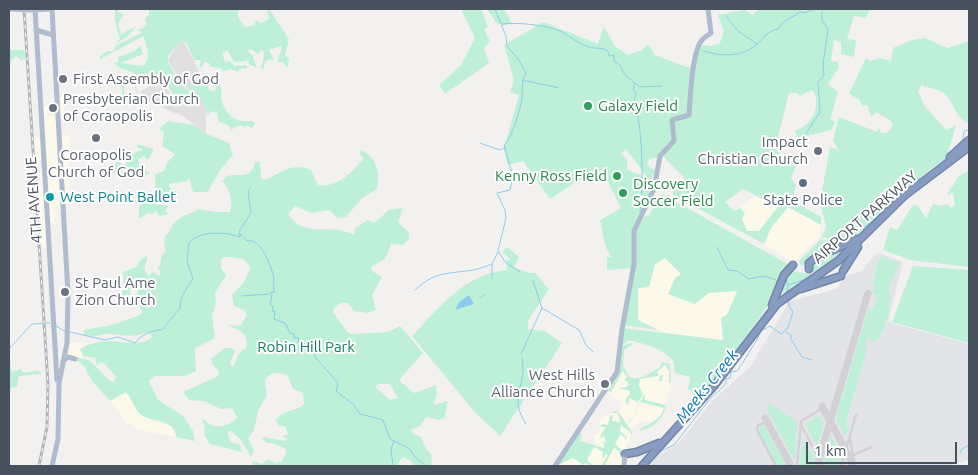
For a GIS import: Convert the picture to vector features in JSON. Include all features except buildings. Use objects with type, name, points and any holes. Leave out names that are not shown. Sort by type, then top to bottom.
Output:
[{"type":"highway","points":[[910,192],[969,140]]},
{"type":"highway","name":"AIRPORT PARKWAY","points":[[644,466],[714,386],[754,332],[782,299],[838,261],[910,192],[969,149]]},
{"type":"highway","name":"AIRPORT PARKWAY","points":[[644,466],[717,384],[768,316],[787,297],[844,258],[896,207],[969,149]]},
{"type":"highway","points":[[787,297],[805,287],[842,273],[857,248],[896,207]]},
{"type":"highway","points":[[808,267],[815,258],[856,240],[883,217]]},
{"type":"highway","points":[[754,332],[773,304],[784,275],[792,265]]},
{"type":"highway","points":[[625,454],[653,446],[675,429]]},
{"type":"main road","points":[[9,9],[52,9],[65,217],[67,343],[70,356]]},
{"type":"main road","points":[[555,466],[617,372],[622,329],[634,265],[634,231],[654,189],[660,156],[674,141],[672,120],[689,115],[690,91],[698,46],[702,39],[711,33],[708,9]]},
{"type":"main road","name":"4TH AVENUE","points":[[34,10],[55,326],[57,389]]},
{"type":"main road","points":[[36,30],[53,35]]},
{"type":"main road","points":[[63,361],[70,356]]},
{"type":"main road","points":[[52,466],[57,436],[57,389],[63,361],[70,356]]},
{"type":"main road","points":[[624,466],[625,454]]},
{"type":"shaded area","points":[[183,40],[200,73],[205,74],[206,133],[184,117],[145,100],[140,91],[155,84],[168,90],[175,100],[182,102],[196,99],[195,95],[181,83],[168,60],[178,44]]},
{"type":"shaded area","points":[[57,97],[63,97],[64,115],[59,115],[60,136],[69,135],[70,194],[69,199],[64,200],[64,209],[53,209],[56,211],[57,217],[54,218],[54,221],[57,224],[48,224],[50,247],[43,248],[40,242],[38,194],[41,194],[40,173],[45,172],[44,160],[33,160],[31,138],[43,137],[41,107],[47,106],[48,116],[58,115]]},
{"type":"shaded area","points":[[753,197],[764,198],[778,207],[759,231],[747,231],[742,219],[745,213],[740,208]]},
{"type":"shaded area","points":[[788,207],[821,225],[819,237],[794,262],[764,244],[771,228]]},
{"type":"shaded area","points":[[880,253],[903,262],[888,322],[969,344],[969,460],[948,466],[649,466],[656,457],[679,443],[712,401],[750,367],[790,301],[836,289],[845,276],[862,271],[875,254]]},
{"type":"shaded area","points":[[665,258],[681,274],[695,304],[709,293],[738,290],[727,315],[724,340],[665,333],[638,320],[638,288],[649,287],[655,264]]},
{"type":"shaded area","points":[[67,343],[93,343],[82,347],[83,358],[78,357],[75,359],[65,353]]},
{"type":"shaded area","points":[[666,364],[672,381],[663,415],[651,423],[641,421],[632,429],[628,424],[636,415],[640,401],[638,400],[635,414],[625,424],[633,434],[626,445],[624,453],[614,445],[603,466],[558,466],[563,459],[595,446],[594,436],[600,432],[600,419],[610,413],[619,413],[621,402],[607,392],[621,368],[628,378],[635,380],[649,376]]},
{"type":"shaded area","points":[[126,392],[142,415],[172,427],[176,437],[137,429],[127,423],[110,401]]},
{"type":"shaded area","points":[[614,448],[623,455],[624,462],[621,466],[604,466]]},
{"type":"green space","points":[[110,9],[118,9],[118,12],[124,14],[118,24],[121,34],[137,26],[128,36],[116,44],[120,39],[116,25],[115,10]]},
{"type":"green space","points":[[149,9],[242,9],[238,12],[238,17],[245,27],[254,25],[256,20],[261,23],[269,19],[267,9],[269,9],[289,39],[285,55],[289,59],[288,68],[283,62],[277,62],[281,46],[269,50],[274,59],[265,61],[264,69],[260,67],[263,62],[264,51],[261,50],[258,54],[251,49],[248,52],[253,56],[257,68],[249,64],[248,58],[247,61],[234,62],[227,50],[222,53],[225,62],[229,61],[235,66],[247,65],[247,68],[239,69],[239,72],[230,69],[223,71],[221,68],[211,67],[209,63],[204,62],[203,67],[199,68],[201,60],[194,60],[187,44],[182,40],[168,56],[168,62],[180,83],[195,97],[182,101],[176,99],[168,86],[153,79],[147,84],[139,75],[118,67],[114,63],[118,61],[118,57],[134,51],[140,46],[143,54],[121,63],[142,66],[148,57],[143,36],[101,59],[99,57],[107,51],[114,51],[115,46],[141,33],[141,31],[136,31],[146,26],[145,18],[149,15]]},
{"type":"green space","points":[[461,9],[481,9],[488,27],[484,30],[490,41],[484,48],[489,63],[445,94],[439,85],[461,65],[475,38]]},
{"type":"green space","points":[[487,9],[504,9],[512,23],[502,26],[500,23],[498,25]]},
{"type":"green space","points":[[758,9],[870,9],[866,18],[854,16],[847,39],[856,40],[854,57],[841,54],[841,42],[834,40],[831,61],[838,62],[839,67],[828,84],[838,92],[830,120],[835,122],[831,130],[806,136],[800,149],[795,131],[811,119],[815,111],[816,97],[811,90],[800,96],[797,93],[789,93],[775,149],[781,155],[789,158],[791,154],[799,159],[791,178],[796,186],[792,200],[821,217],[821,225],[788,207],[771,228],[764,244],[673,195],[672,182],[679,184],[685,178],[663,156],[649,159],[647,165],[655,171],[650,181],[626,149],[621,153],[627,160],[627,170],[641,175],[654,190],[633,228],[633,268],[607,270],[607,257],[611,257],[605,245],[600,220],[621,208],[602,170],[576,182],[550,199],[523,161],[508,165],[504,151],[505,144],[519,95],[510,92],[514,80],[504,45],[543,22],[598,44],[604,27],[615,46],[628,55],[642,50],[648,44],[655,55],[690,68],[698,44],[711,46],[720,43],[724,31],[718,15],[744,10],[753,15]],"holes":[[[743,189],[778,207],[759,231],[747,231],[742,219],[745,213],[740,208],[734,211],[725,202]]]},
{"type":"green space","points":[[925,38],[947,48],[969,41],[969,121],[967,123],[961,118],[947,96],[942,92],[924,87],[922,84],[918,91],[924,105],[946,130],[956,125],[947,157],[908,187],[860,236],[806,266],[800,265],[799,261],[821,239],[823,241],[830,238],[822,238],[826,226],[820,202],[830,147],[839,150],[833,141],[839,117],[877,132],[879,128],[881,133],[887,133],[893,126],[890,120],[876,112],[871,117],[867,105],[862,106],[859,99],[849,94],[866,58],[871,61],[879,58],[891,61],[893,48],[912,40]]},
{"type":"green space","points":[[9,50],[24,50],[26,57],[22,61],[16,56],[11,61],[9,70]]},
{"type":"green space","points":[[207,75],[209,90],[215,91],[217,82],[219,82],[222,102],[229,115],[237,120],[252,121],[255,123],[252,128],[241,125],[233,128],[232,131],[228,125],[219,122],[217,113],[210,111],[208,116],[199,95],[183,81],[197,87]]},
{"type":"green space","points":[[121,78],[135,85],[141,102],[134,86],[124,82],[124,95],[127,93],[130,95],[127,100],[127,107],[123,106],[121,82],[119,80]]},
{"type":"green space","points":[[168,121],[194,125],[207,134],[229,143],[233,156],[219,172],[208,192],[193,192],[189,178],[187,181],[169,184],[169,187],[178,192],[176,195],[169,193],[159,196],[155,190],[155,174],[164,171],[167,163],[175,154],[162,146],[164,132],[159,129]]},
{"type":"green space","points":[[137,144],[154,149],[148,160],[143,156],[138,160],[141,171],[144,169],[150,173],[141,178],[137,173],[113,173],[116,162],[121,163],[120,168],[128,162],[128,155],[124,156],[124,152],[129,149],[133,153],[143,150],[137,147]]},
{"type":"green space","name":"Robin Hill Park","points":[[362,150],[371,157],[376,166],[378,172],[377,189],[362,198],[346,217],[337,218],[330,210],[311,213],[295,206],[288,214],[295,222],[310,229],[346,231],[354,235],[355,228],[368,220],[374,223],[389,210],[403,208],[398,222],[409,233],[409,239],[403,245],[391,244],[385,259],[371,267],[372,271],[382,277],[372,295],[376,310],[368,313],[354,311],[348,303],[345,303],[337,306],[333,312],[347,332],[351,334],[388,332],[400,326],[423,353],[399,380],[414,393],[436,385],[437,392],[434,405],[448,401],[444,418],[439,420],[426,417],[420,426],[411,430],[413,434],[420,436],[426,449],[431,454],[432,466],[415,466],[409,460],[402,457],[397,466],[253,466],[252,462],[254,461],[262,464],[268,459],[275,463],[281,462],[286,449],[273,443],[267,443],[262,439],[265,437],[284,441],[289,438],[284,438],[283,436],[288,434],[285,426],[278,426],[276,420],[282,414],[304,404],[303,393],[293,389],[288,376],[285,374],[272,374],[265,381],[267,395],[258,411],[254,430],[248,438],[254,451],[251,457],[241,440],[231,431],[227,432],[231,442],[240,445],[242,452],[210,444],[204,435],[205,427],[202,419],[216,426],[228,424],[237,417],[232,408],[221,409],[204,401],[189,400],[183,392],[218,376],[219,371],[212,364],[211,359],[225,348],[232,348],[235,351],[230,363],[233,367],[239,353],[246,348],[245,335],[228,325],[240,326],[247,315],[244,310],[234,306],[232,295],[244,282],[250,269],[246,262],[240,258],[224,257],[221,260],[221,268],[226,275],[215,293],[216,304],[212,316],[215,338],[195,348],[196,371],[185,376],[155,376],[149,381],[158,400],[183,416],[193,431],[195,441],[176,437],[175,431],[168,424],[141,415],[126,392],[110,401],[92,381],[84,366],[75,359],[77,357],[90,361],[110,381],[114,381],[116,377],[104,363],[100,362],[97,366],[95,358],[83,356],[80,349],[99,342],[136,343],[152,337],[149,332],[134,336],[108,334],[84,336],[84,330],[112,325],[140,315],[142,312],[137,296],[141,286],[139,282],[131,287],[129,296],[118,303],[124,286],[123,272],[136,267],[141,259],[147,256],[146,273],[149,276],[153,272],[159,276],[161,272],[157,268],[160,266],[161,257],[166,250],[164,247],[165,236],[177,220],[199,209],[230,212],[230,195],[222,181],[227,176],[248,174],[255,162],[260,162],[261,178],[264,180],[286,169],[298,167],[311,170],[318,185],[332,184],[344,178],[359,164],[363,159],[359,153]],"holes":[[[378,384],[390,384],[398,398],[390,400],[375,387]]]},
{"type":"green space","points":[[969,170],[969,267],[910,260],[883,250],[890,227],[897,230],[913,205],[918,206],[926,218],[933,204],[940,206],[948,204],[951,208],[955,205],[953,193],[947,194],[959,176]]},
{"type":"green space","points":[[662,194],[795,268],[793,271],[815,275],[785,293],[778,291],[710,389],[698,400],[688,388],[690,377],[675,373],[673,360],[662,352],[642,343],[629,340],[621,344],[623,328],[723,340],[721,318],[727,315],[737,291],[709,293],[695,304],[668,294],[675,278],[681,274],[665,258],[655,264],[649,287],[638,288],[638,320],[658,330],[624,325],[636,230],[645,216],[649,215]]},
{"type":"green space","points":[[144,203],[168,206],[165,212],[170,214],[159,216],[156,211],[152,214],[148,213],[139,219],[139,206]]},
{"type":"green space","points":[[853,243],[842,256],[818,273],[808,271],[810,264]]},
{"type":"green space","points":[[508,248],[519,257],[514,267],[529,273],[535,273],[549,289],[528,321],[528,329],[545,331],[562,343],[500,436],[474,411],[412,336],[443,303],[465,285],[492,273],[507,270],[506,260],[511,260],[503,253],[504,249]]},
{"type":"green space","points":[[883,256],[890,261],[900,262],[888,289],[890,304],[883,331],[874,341],[870,343],[870,335],[866,341],[867,350],[846,421],[849,429],[845,437],[836,419],[868,309],[873,310],[878,295],[873,293],[875,286],[872,284],[880,257]]},
{"type":"green space","points":[[913,266],[969,270],[969,343],[892,322]]},
{"type":"green space","points":[[630,343],[634,344],[624,350],[623,366],[629,377],[645,376],[661,366],[662,362],[670,364],[671,383],[669,383],[669,371],[665,365],[657,372],[659,376],[663,375],[662,381],[659,381],[660,377],[657,376],[640,379],[639,385],[643,395],[638,402],[629,398],[628,406],[625,400],[630,394],[629,390],[620,389],[629,385],[627,381],[624,381],[627,377],[623,371],[612,393],[608,391],[612,384],[621,346]]},
{"type":"green space","points":[[9,360],[12,372],[20,369],[24,373],[38,370],[41,374],[19,376],[17,387],[9,388]]},
{"type":"green space","points":[[645,394],[645,400],[666,405],[658,422],[650,428],[640,431],[640,429],[660,416],[664,408],[640,402]]},
{"type":"green space","points":[[769,403],[797,422],[795,461],[767,410]]},
{"type":"green space","points":[[616,411],[620,414],[633,434],[630,437],[632,434],[621,425],[620,431],[627,437],[625,440],[625,437],[620,435],[615,444],[624,452],[625,460],[622,466],[623,455],[619,454],[620,451],[614,448],[604,466],[601,466],[608,455],[605,454],[604,458],[602,457],[603,452],[594,447],[587,460],[594,466],[585,463],[583,465],[573,458],[556,466],[579,432],[582,434],[580,441],[604,448],[604,443],[602,443],[606,441],[604,436],[601,438],[600,436],[606,427],[601,427],[602,424],[608,425],[610,415],[613,416],[612,421],[620,422],[618,413],[610,413]]},
{"type":"green space","points":[[818,416],[824,423],[817,447],[806,424]]},
{"type":"green space","points":[[761,425],[764,426],[786,466],[777,466],[759,430]]},
{"type":"green space","points":[[831,436],[841,455],[838,466],[827,466],[824,461]]},
{"type":"green space","points":[[803,438],[814,458],[812,466],[800,466]]},
{"type":"water","points":[[469,295],[474,304],[455,310],[459,302]]},
{"type":"waterway","points":[[495,9],[506,36],[507,46],[519,60],[526,73],[518,115],[513,130],[504,145],[513,177],[510,190],[497,193],[505,210],[506,218],[498,251],[505,262],[520,272]]},
{"type":"waterway","points":[[703,51],[723,55],[744,52],[756,45],[768,33],[778,29],[782,23],[800,12],[805,13],[814,9]]},
{"type":"waterway","points":[[803,138],[820,112],[818,82],[824,76],[823,65],[828,29],[822,20],[822,9]]},
{"type":"waterway","points":[[725,15],[738,31],[757,44]]},
{"type":"waterway","points":[[502,24],[524,24],[549,28],[562,32],[585,46],[608,51],[609,56],[614,55],[614,61],[620,65],[625,75],[635,83],[633,89],[636,94],[635,102],[642,163],[640,212]]},
{"type":"waterway","points":[[522,80],[559,88]]},
{"type":"waterway","points":[[635,83],[640,87],[662,86]]},
{"type":"waterway","name":"Meeks Creek","points":[[953,150],[963,139],[964,131],[969,130]]},
{"type":"waterway","points":[[480,143],[500,150],[506,147]]},
{"type":"waterway","name":"Meeks Creek","points":[[926,176],[947,157]]},
{"type":"waterway","name":"Meeks Creek","points":[[911,187],[917,179],[923,178]]},
{"type":"waterway","points":[[239,236],[240,230],[251,213],[248,192],[250,188]]},
{"type":"waterway","name":"Meeks Creek","points":[[863,232],[864,227],[876,220]]},
{"type":"waterway","points":[[70,332],[105,340],[118,337],[135,343],[147,334],[162,330],[180,308],[186,289],[193,279],[187,261],[189,243],[206,234],[221,233],[240,237],[241,234],[247,241],[252,241],[260,246],[270,266],[274,292],[270,293],[272,296],[270,304],[273,307],[272,311],[275,311],[274,319],[285,323],[290,333],[294,334],[294,338],[299,338],[298,342],[304,343],[307,347],[315,350],[315,357],[338,383],[336,391],[353,404],[360,414],[383,420],[390,439],[410,449],[414,456],[426,466]]},
{"type":"waterway","points":[[717,247],[728,270],[737,271],[749,279],[764,276],[776,280]]},
{"type":"waterway","points":[[492,279],[492,264],[498,252]]},
{"type":"waterway","points":[[415,290],[436,276],[476,270],[492,264]]},
{"type":"waterway","name":"Meeks Creek","points":[[814,274],[823,268]]},
{"type":"waterway","name":"Meeks Creek","points":[[787,293],[788,285],[809,278]]},
{"type":"waterway","name":"Meeks Creek","points":[[786,279],[788,285]]},
{"type":"waterway","points":[[533,281],[542,308],[579,330],[586,345],[593,352]]},
{"type":"waterway","points":[[241,296],[269,294]]},
{"type":"waterway","points":[[480,298],[486,294]]},
{"type":"waterway","name":"Meeks Creek","points":[[661,451],[674,445],[710,399],[726,384],[726,379],[730,378],[731,372],[737,371],[761,331],[770,326],[781,334],[788,328],[793,312],[788,300]]},
{"type":"waterway","points":[[521,354],[542,308]]},
{"type":"waterway","points":[[9,349],[32,324],[50,323]]},
{"type":"waterway","points":[[56,326],[66,332]]},
{"type":"waterway","points":[[786,332],[791,335],[791,339],[802,357],[812,360]]},
{"type":"waterway","points":[[522,358],[523,368],[518,405],[526,424]]},
{"type":"waterway","points":[[393,466],[391,449],[394,441]]},
{"type":"waterway","points":[[960,453],[962,449],[969,445]]},
{"type":"waterway","name":"Meeks Creek","points":[[638,466],[649,451]]},
{"type":"taxiway","points":[[797,466],[801,421],[823,408]]},
{"type":"taxiway","points":[[841,466],[856,415]]},
{"type":"taxiway","points":[[770,426],[767,422],[758,425],[757,430],[776,466]]},
{"type":"taxiway","points":[[801,425],[823,466]]},
{"type":"taxiway","points":[[850,439],[855,466]]},
{"type":"taxiway","points":[[849,457],[871,447]]},
{"type":"runway","points":[[817,466],[868,293]]},
{"type":"runway","points":[[822,406],[854,466]]},
{"type":"runway","points":[[765,418],[791,466]]},
{"type":"railway","points":[[24,9],[48,384],[47,427],[39,466]]},
{"type":"place","name":"First Assembly of God","points":[[63,79]]},
{"type":"place","name":"Galaxy Field","points":[[588,106]]},
{"type":"place","name":"Presbyterian Church of Coraopolis","points":[[53,108]]},
{"type":"place","name":"Coraopolis Church of God","points":[[96,138]]},
{"type":"place","name":"Impact Christian Church","points":[[818,151]]},
{"type":"place","name":"Kenny Ross Field","points":[[617,176]]},
{"type":"place","name":"State Police","points":[[803,183]]},
{"type":"place","name":"Discovery Soccer Field","points":[[623,193]]},
{"type":"place","name":"West Point Ballet","points":[[50,197]]},
{"type":"place","name":"St Paul Ame Zion Church","points":[[65,292]]},
{"type":"place","name":"West Hills Alliance Church","points":[[605,384]]}]
